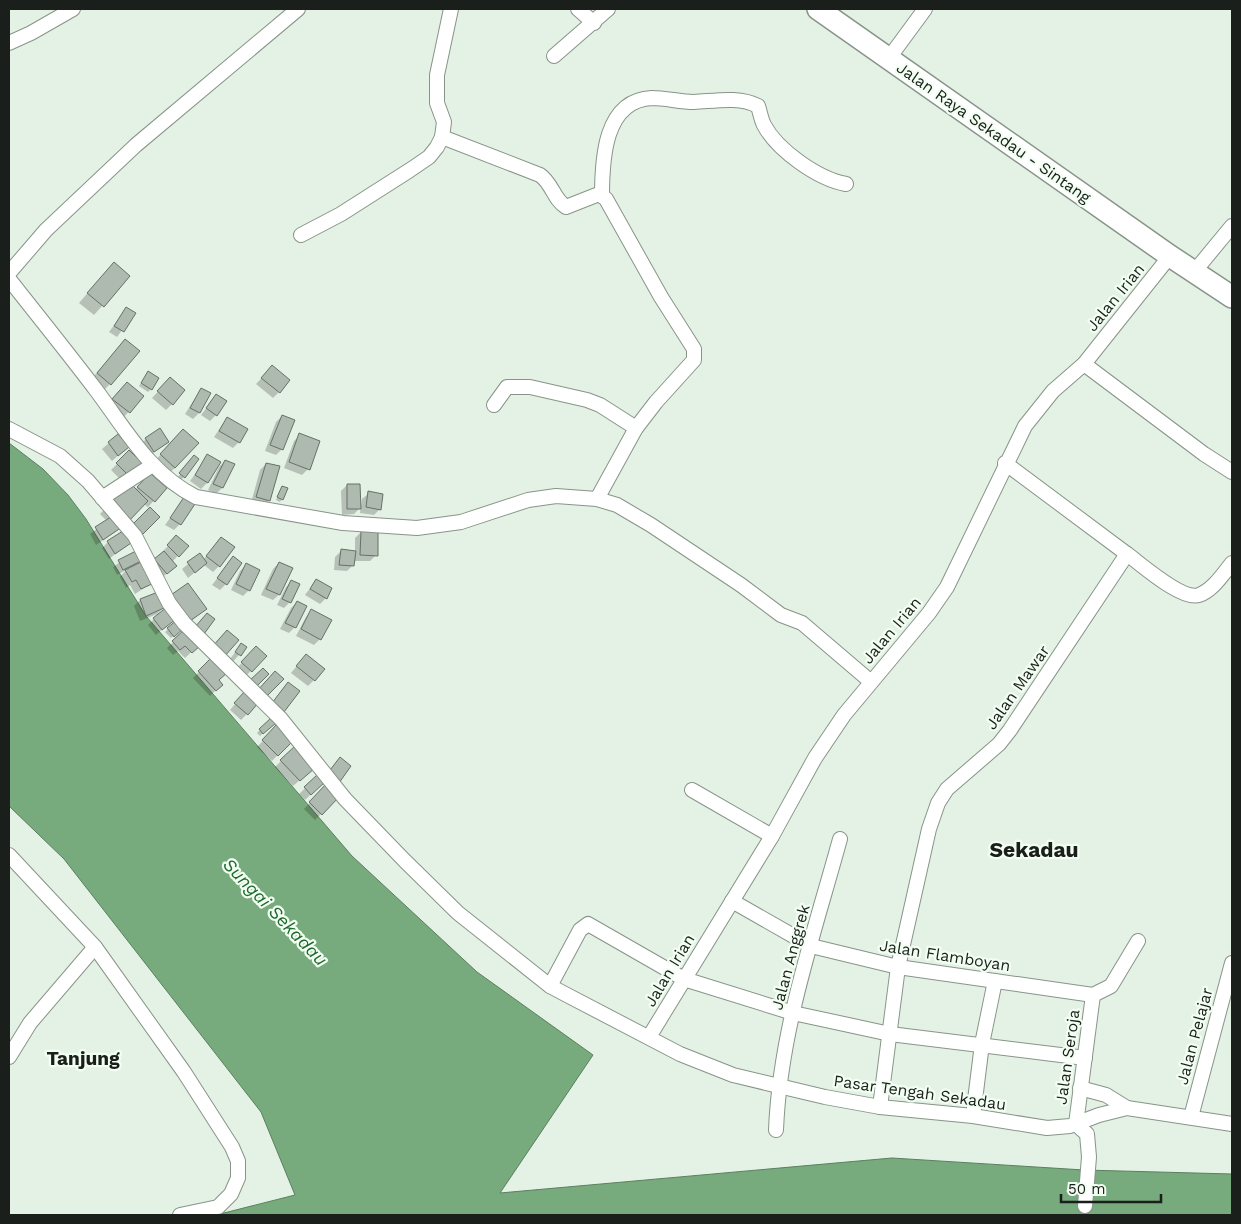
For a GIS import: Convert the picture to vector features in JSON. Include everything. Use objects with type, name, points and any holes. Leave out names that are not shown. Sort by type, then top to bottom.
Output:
[{"type":"highway","name":"Jalan Raya Sekadau - Sintang","points":[[818,9],[1170,256],[1232,297]]},
{"type":"street","points":[[9,43],[73,9]]},
{"type":"street","points":[[9,272],[46,230],[136,145],[298,9]]},
{"type":"street","points":[[301,235],[341,214],[421,162],[437,147],[442,137],[444,122],[437,103],[436,84],[451,9]]},
{"type":"street","points":[[578,9],[594,23]]},
{"type":"street","points":[[554,56],[608,9]]},
{"type":"street","points":[[889,58],[926,9]]},
{"type":"street","points":[[602,196],[602,163],[613,122],[626,105],[651,98],[686,102],[748,100],[758,106],[763,124],[776,142],[809,168],[834,182],[846,184]]},
{"type":"street","points":[[442,137],[546,179],[562,204],[566,207],[593,196],[602,196],[606,199],[695,355],[694,360],[656,402],[636,428],[597,499]]},
{"type":"street","points":[[1194,272],[1232,226]]},
{"type":"street","name":"Jalan Irian","points":[[649,1037],[772,836],[815,758],[870,681],[929,613],[947,587],[1016,440],[1038,408],[1084,364],[1170,256]]},
{"type":"street","points":[[9,279],[96,390],[151,466],[182,490],[204,499],[343,523],[379,527],[440,526],[528,500],[556,496],[597,499],[616,505],[652,525],[741,585],[781,615],[802,623],[870,681]]},
{"type":"street","points":[[1084,364],[1156,419],[1232,472]]},
{"type":"street","points":[[494,405],[507,387],[530,387],[594,403],[636,428]]},
{"type":"street","name":"Pasar Tengah Sekadau","points":[[9,430],[60,456],[88,481],[135,536],[169,603],[184,623],[281,719],[345,799],[458,913],[550,986],[602,1015],[680,1054],[732,1075],[778,1086],[880,1107],[973,1116],[1048,1128],[1076,1124],[1104,1113],[1127,1108]]},
{"type":"street","points":[[1005,463],[1167,584],[1190,596],[1197,596],[1212,587],[1232,563]]},
{"type":"street","points":[[102,498],[151,466]]},
{"type":"street","name":"Jalan Mawar","points":[[880,1107],[898,968],[930,829],[942,794],[999,744],[1010,730],[1127,554]]},
{"type":"street","points":[[692,790],[772,836]]},
{"type":"street","name":"Jalan Anggrek","points":[[776,1130],[778,1086],[793,1013],[840,839]]},
{"type":"street","points":[[9,855],[95,947],[208,1106],[238,1161],[238,1178],[231,1194],[218,1207],[180,1215]]},
{"type":"street","name":"Jalan Flamboyan","points":[[732,901],[811,946],[898,968],[1093,995]]},
{"type":"street","points":[[550,986],[580,930],[588,924],[684,979],[793,1013],[890,1034],[1085,1058]]},
{"type":"street","points":[[1093,995],[1111,986],[1138,941]]},
{"type":"street","points":[[9,1057],[30,1023],[95,947]]},
{"type":"street","name":"Jalan Pelajar","points":[[1191,1117],[1232,963]]},
{"type":"street","points":[[973,1116],[982,1044],[995,981]]},
{"type":"street","name":"Jalan Seroja","points":[[1076,1124],[1093,995]]},
{"type":"street","points":[[1080,1088],[1106,1094],[1127,1108],[1232,1124]]},
{"type":"street","points":[[1076,1124],[1087,1134],[1089,1157],[1085,1206]]},
{"type":"water","name":"Sungai Sekadau","points":[[9,443],[43,469],[68,495],[86,519],[146,616],[352,856],[477,972],[593,1055],[500,1193],[892,1158],[1084,1170],[1232,1174],[1232,1215],[216,1215],[295,1195],[261,1112],[64,859],[9,806]]},
{"type":"building","points":[[114,262],[130,276],[104,307],[87,293]]},
{"type":"building","points":[[126,307],[136,313],[124,332],[114,326]]},
{"type":"building","points":[[125,339],[140,351],[111,385],[97,373]]},
{"type":"building","points":[[272,365],[290,380],[280,393],[261,378]]},
{"type":"building","points":[[148,371],[159,378],[152,390],[141,383]]},
{"type":"building","points":[[170,377],[185,390],[173,405],[157,391]]},
{"type":"building","points":[[127,382],[144,396],[130,413],[112,399]]},
{"type":"building","points":[[201,388],[211,393],[200,413],[190,408]]},
{"type":"building","points":[[216,394],[227,401],[217,416],[206,408]]},
{"type":"building","points":[[282,415],[295,420],[283,450],[270,445]]},
{"type":"building","points":[[227,417],[248,429],[240,443],[219,431]]},
{"type":"building","points":[[160,428],[169,442],[154,452],[145,438]]},
{"type":"building","points":[[183,429],[199,443],[175,468],[160,454]]},
{"type":"building","points":[[299,433],[320,441],[310,470],[289,462]]},
{"type":"building","points":[[118,434],[129,447],[118,456],[108,442]]},
{"type":"building","points":[[129,450],[142,463],[129,476],[116,463]]},
{"type":"building","points":[[207,454],[221,462],[208,483],[195,475]]},
{"type":"building","points":[[194,455],[199,459],[185,478],[179,473]]},
{"type":"building","points":[[225,460],[235,464],[223,488],[213,484]]},
{"type":"building","points":[[266,463],[280,466],[270,501],[256,497]]},
{"type":"building","points":[[150,473],[167,488],[155,502],[137,487]]},
{"type":"building","points":[[129,482],[148,501],[128,522],[108,504]]},
{"type":"building","points":[[347,484],[360,484],[361,509],[347,509]]},
{"type":"building","points":[[282,486],[288,488],[283,500],[277,497]]},
{"type":"building","points":[[368,491],[383,494],[381,510],[366,507]]},
{"type":"building","points":[[184,497],[195,504],[181,525],[170,518]]},
{"type":"building","points":[[150,507],[160,517],[143,534],[133,524]]},
{"type":"building","points":[[114,515],[122,527],[103,540],[95,527]]},
{"type":"building","points":[[126,529],[134,541],[115,554],[107,541]]},
{"type":"building","points":[[361,531],[378,531],[378,556],[360,555]]},
{"type":"building","points":[[176,535],[189,546],[179,557],[167,545]]},
{"type":"building","points":[[221,537],[235,547],[220,567],[206,556]]},
{"type":"building","points":[[341,549],[356,551],[354,566],[339,565]]},
{"type":"building","points":[[136,551],[141,561],[123,570],[118,560]]},
{"type":"building","points":[[164,551],[177,566],[167,574],[154,559]]},
{"type":"building","points":[[200,553],[207,563],[195,573],[187,562]]},
{"type":"building","points":[[233,556],[242,563],[227,585],[217,578]]},
{"type":"building","points":[[143,561],[154,583],[141,589],[136,580],[132,582],[125,570]]},
{"type":"building","points":[[279,562],[293,568],[280,595],[266,589]]},
{"type":"building","points":[[246,563],[260,570],[250,591],[236,584]]},
{"type":"building","points":[[316,579],[332,588],[327,599],[310,589]]},
{"type":"building","points":[[291,580],[300,584],[291,603],[282,599]]},
{"type":"building","points":[[188,583],[207,609],[187,623],[168,597]]},
{"type":"building","points":[[158,592],[164,608],[146,616],[140,599]]},
{"type":"building","points":[[297,601],[307,606],[296,628],[285,623]]},
{"type":"building","points":[[167,607],[176,619],[162,630],[153,618]]},
{"type":"building","points":[[311,609],[332,620],[321,640],[301,629]]},
{"type":"building","points":[[207,613],[215,619],[204,634],[195,627]]},
{"type":"building","points":[[177,620],[184,628],[174,637],[167,628]]},
{"type":"building","points":[[185,629],[200,646],[192,653],[185,646],[180,650],[172,641]]},
{"type":"building","points":[[227,630],[239,640],[224,657],[212,647]]},
{"type":"building","points":[[241,643],[247,647],[241,656],[235,652]]},
{"type":"building","points":[[256,646],[267,656],[252,672],[241,662]]},
{"type":"building","points":[[306,654],[325,669],[315,681],[296,666]]},
{"type":"building","points":[[213,656],[228,672],[219,680],[223,685],[216,691],[198,671]]},
{"type":"building","points":[[263,668],[269,674],[256,687],[249,681]]},
{"type":"building","points":[[275,671],[284,679],[265,698],[257,691]]},
{"type":"building","points":[[288,682],[300,691],[284,712],[272,703]]},
{"type":"building","points":[[246,690],[259,702],[248,715],[234,703]]},
{"type":"building","points":[[271,718],[276,723],[263,734],[259,729]]},
{"type":"building","points":[[277,724],[294,740],[278,756],[262,740]]},
{"type":"building","points":[[295,746],[315,768],[300,781],[280,760]]},
{"type":"building","points":[[340,757],[351,766],[339,783],[327,774]]},
{"type":"building","points":[[318,774],[325,782],[311,795],[304,787]]},
{"type":"building","points":[[326,784],[339,797],[322,815],[309,802]]},
{"type":"district","name":"Sekadau","points":[[1034,850]]},
{"type":"district","name":"Tanjung","points":[[83,1058]]}]
